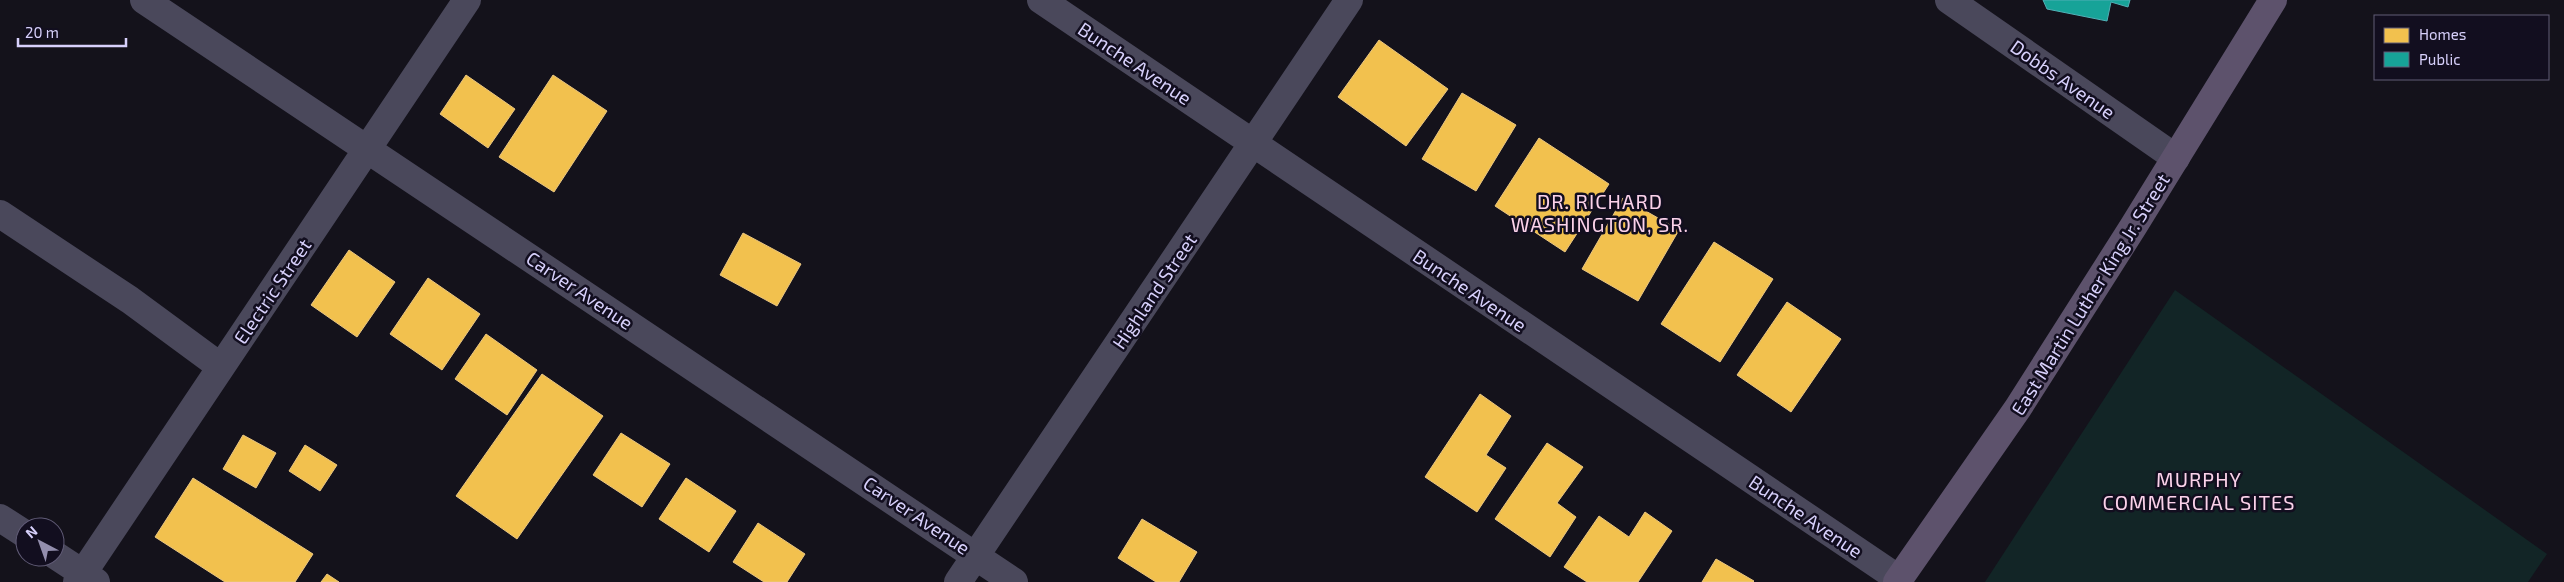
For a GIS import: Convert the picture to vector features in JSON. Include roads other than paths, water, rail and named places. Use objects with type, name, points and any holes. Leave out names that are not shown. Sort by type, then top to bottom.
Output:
[{"type":"main road","name":"East Martin Luther King Jr. Street","points":[[1898,580],[2018,408],[2273,0]]},
{"type":"street","name":"Carver Avenue","points":[[144,0],[977,555],[1014,582]]},
{"type":"street","name":"Electric Street","points":[[85,579],[221,368],[467,0]]},
{"type":"street","name":"Bunche Avenue","points":[[1041,0],[1898,580]]},
{"type":"street","name":"Highland Street","points":[[958,582],[1350,0]]},
{"type":"street","name":"Dobbs Avenue","points":[[1949,0],[2176,158]]},
{"type":"street","points":[[0,214],[130,300],[221,368]]},
{"type":"street","points":[[0,518],[15,528]]},
{"type":"street","points":[[65,563],[85,579]]},
{"type":"district","name":"DR. RICHARD WASHINGTON, SR.","points":[[1600,212]]},
{"type":"district","name":"MURPHY COMMERCIAL SITES","points":[[2199,490]]}]
